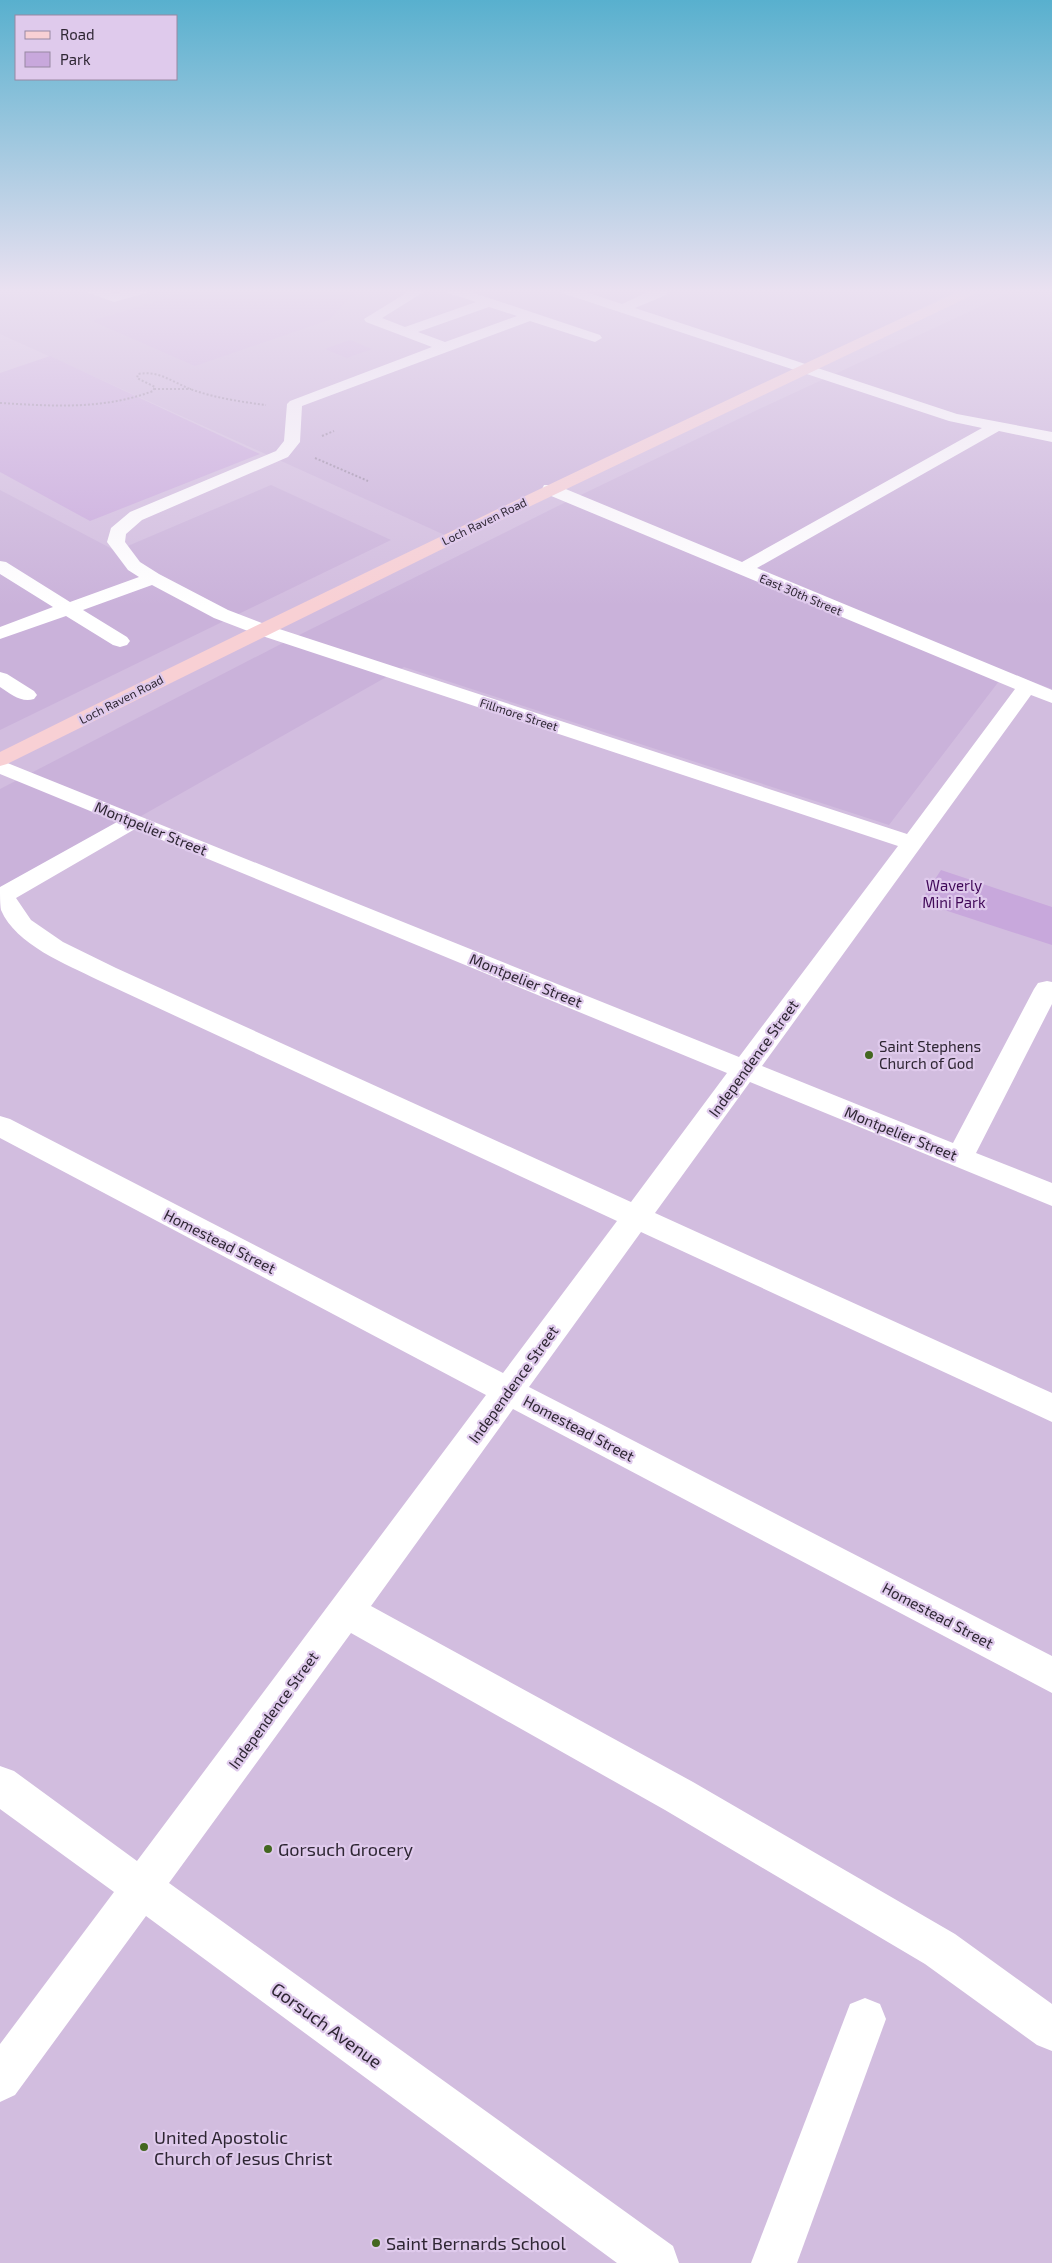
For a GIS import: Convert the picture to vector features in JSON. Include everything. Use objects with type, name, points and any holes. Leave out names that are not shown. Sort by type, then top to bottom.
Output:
[{"type":"main road","name":"Loch Raven Road","points":[[0,760],[260,629],[746,396]]},
{"type":"street","name":"Fillmore Street","points":[[317,396],[295,404],[292,442],[282,454],[136,516],[117,532],[116,542],[134,566],[221,614],[260,629],[912,842]]},
{"type":"street","points":[[887,396],[946,415],[996,427],[1052,436]]},
{"type":"street","points":[[742,570],[996,427]]},
{"type":"street","name":"East 30th Street","points":[[550,489],[1026,688],[1052,697]]},
{"type":"street","points":[[0,566],[120,640]]},
{"type":"street","points":[[4,628],[70,608],[153,578]]},
{"type":"street","points":[[0,678],[27,695]]},
{"type":"street","name":"Independence Street","points":[[0,2080],[1026,688]]},
{"type":"street","name":"Montpelier Street","points":[[0,766],[1052,1195]]},
{"type":"street","points":[[134,820],[2,896],[22,925],[63,952],[124,983],[1052,1408]]},
{"type":"street","points":[[960,1157],[1047,989],[1052,991]]},
{"type":"street","name":"Homestead Street","points":[[0,1126],[1052,1675]]},
{"type":"street","points":[[346,1611],[679,1796],[940,1949],[1052,2030]]},
{"type":"street","name":"Gorsuch Avenue","points":[[0,1784],[141,1889],[656,2263]]},
{"type":"street","points":[[774,2263],[864,2019]]},
{"type":"path","points":[[0,403],[107,404],[133,399],[140,396]]},
{"type":"path","points":[[216,396],[268,406]]},
{"type":"path","points":[[312,456],[368,481]]},
{"type":"shaded area","points":[[136,396],[744,396],[447,536]]},
{"type":"shaded area","points":[[788,396],[1052,396],[1052,689],[1006,672],[889,825],[404,667],[0,896],[0,789],[279,645],[560,505]]},
{"type":"shaded area","points":[[271,485],[391,540],[0,730],[0,490],[116,551]]},
{"type":"green space","points":[[0,396],[135,396],[260,454],[90,521],[0,472]]},
{"type":"green space","name":"Waverly Mini Park","points":[[941,870],[1052,907],[1052,945],[920,902]]},
{"type":"place","name":"Saint Stephens Church of God","points":[[869,1055]]},
{"type":"place","name":"Gorsuch Grocery","points":[[268,1849]]},
{"type":"place","name":"United Apostolic Church of Jesus Christ","points":[[144,2147]]},
{"type":"place","name":"Saint Bernards School","points":[[376,2243]]}]
